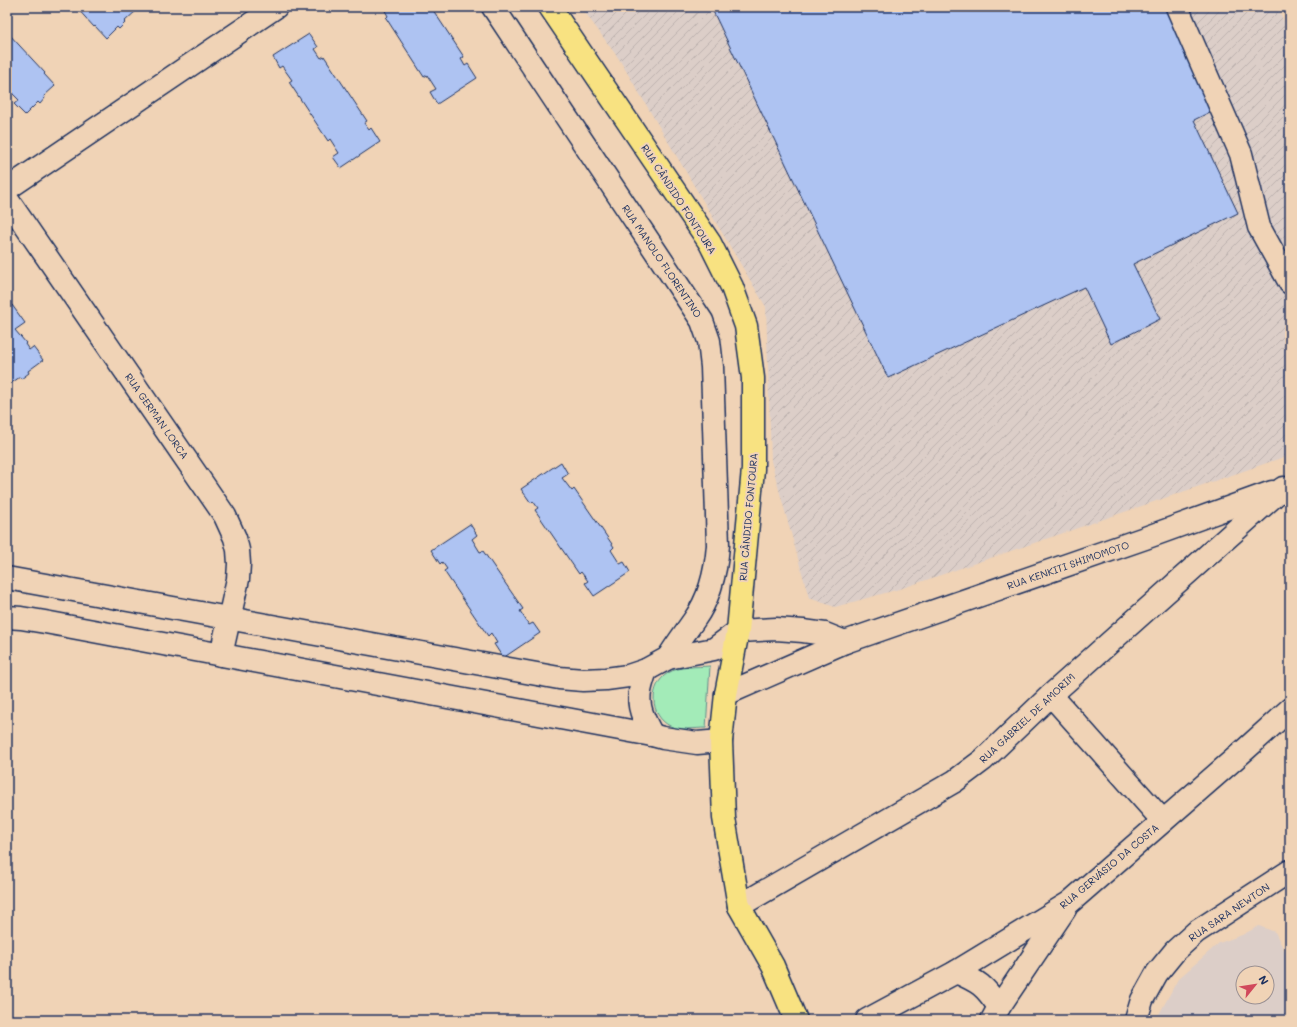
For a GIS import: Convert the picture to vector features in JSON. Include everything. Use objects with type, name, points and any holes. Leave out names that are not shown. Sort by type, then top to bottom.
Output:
[{"type":"main road","name":"RUA CÂNDIDO FONTOURA","points":[[550,7],[710,243],[732,287],[746,326],[753,378],[754,469],[738,630],[726,694],[721,741],[724,818],[739,906],[773,966],[796,1020]]},
{"type":"street","points":[[7,189],[276,7]]},
{"type":"street","name":"RUA MANOLO FLORENTINO","points":[[493,7],[702,321],[709,341],[713,390],[718,545],[717,559],[715,574],[704,604],[695,620],[679,640],[668,658]]},
{"type":"street","points":[[1177,7],[1241,154],[1259,227],[1290,283]]},
{"type":"street","name":"RUA GERMAN LORCA","points":[[7,199],[225,516],[235,538],[239,564],[238,579],[221,655]]},
{"type":"street","name":"RUA KENKITI SHIMOMOTO","points":[[726,694],[845,642],[1145,538],[1286,486]]},
{"type":"street","name":"RUA GABRIEL DE AMORIM","points":[[739,906],[955,781],[983,760],[1051,694],[1286,486]]},
{"type":"street","points":[[7,578],[559,678],[582,680],[628,676],[646,670],[668,658],[714,649],[738,630],[776,629],[803,631],[825,634],[845,642]]},
{"type":"street","points":[[7,617],[27,619],[663,738],[697,743],[721,741]]},
{"type":"street","points":[[646,670],[640,691],[639,702],[641,713],[652,735]]},
{"type":"street","points":[[1051,694],[1163,821]]},
{"type":"street","name":"RUA GERVÁSIO DA COSTA","points":[[867,1020],[956,972],[1069,903],[1290,709]]},
{"type":"street","name":"RUA SARA NEWTON","points":[[1136,1020],[1142,1000],[1157,973],[1175,951],[1196,932],[1290,871]]},
{"type":"street","points":[[995,1013],[1069,903]]},
{"type":"street","points":[[956,972],[982,985],[990,994],[995,1013]]},
{"type":"shaded area","points":[[581,7],[1277,7],[1290,33],[1290,455],[903,588],[835,607],[809,598],[771,461],[766,307],[619,59]]},
{"type":"shaded area","points":[[1259,926],[1275,932],[1287,956],[1290,978],[1290,1020],[1156,1020],[1178,979],[1219,943],[1242,935]]},
{"type":"green space","points":[[710,666],[706,728],[674,728],[663,721],[655,708],[654,700],[657,685],[662,678],[668,673],[677,669]]},
{"type":"building","points":[[76,7],[136,7],[138,9],[119,29],[117,27],[106,38]]},
{"type":"building","points":[[383,7],[431,7],[464,57],[461,59],[465,66],[468,64],[477,78],[437,104],[430,92],[436,89],[427,75],[424,77],[386,18],[388,16]]},
{"type":"building","points":[[711,7],[1166,7],[1214,110],[1194,120],[1238,213],[1133,264],[1160,319],[1111,344],[1084,287],[888,378]]},
{"type":"building","points":[[7,32],[55,86],[44,96],[45,98],[40,104],[38,102],[25,115],[14,104],[19,100],[12,93],[11,95],[7,90]]},
{"type":"building","points":[[309,34],[318,47],[315,49],[321,58],[324,56],[367,121],[364,123],[369,130],[371,128],[380,142],[341,168],[333,157],[339,153],[330,139],[328,141],[289,82],[292,80],[282,66],[279,68],[273,57]]},
{"type":"building","points":[[12,305],[25,323],[15,330],[26,343],[25,344],[29,350],[33,347],[43,360],[28,371],[29,373],[21,379],[20,377],[7,386],[7,308]]},
{"type":"building","points":[[561,462],[568,474],[562,478],[572,491],[574,489],[614,547],[611,550],[620,564],[624,562],[630,572],[594,596],[585,583],[588,581],[581,572],[579,574],[535,510],[538,508],[533,501],[531,503],[521,489]]},
{"type":"building","points":[[470,524],[477,535],[472,539],[480,552],[483,551],[523,609],[520,611],[529,625],[533,623],[540,633],[503,658],[494,644],[497,643],[491,633],[488,636],[444,571],[447,569],[442,562],[440,564],[431,550]]}]
